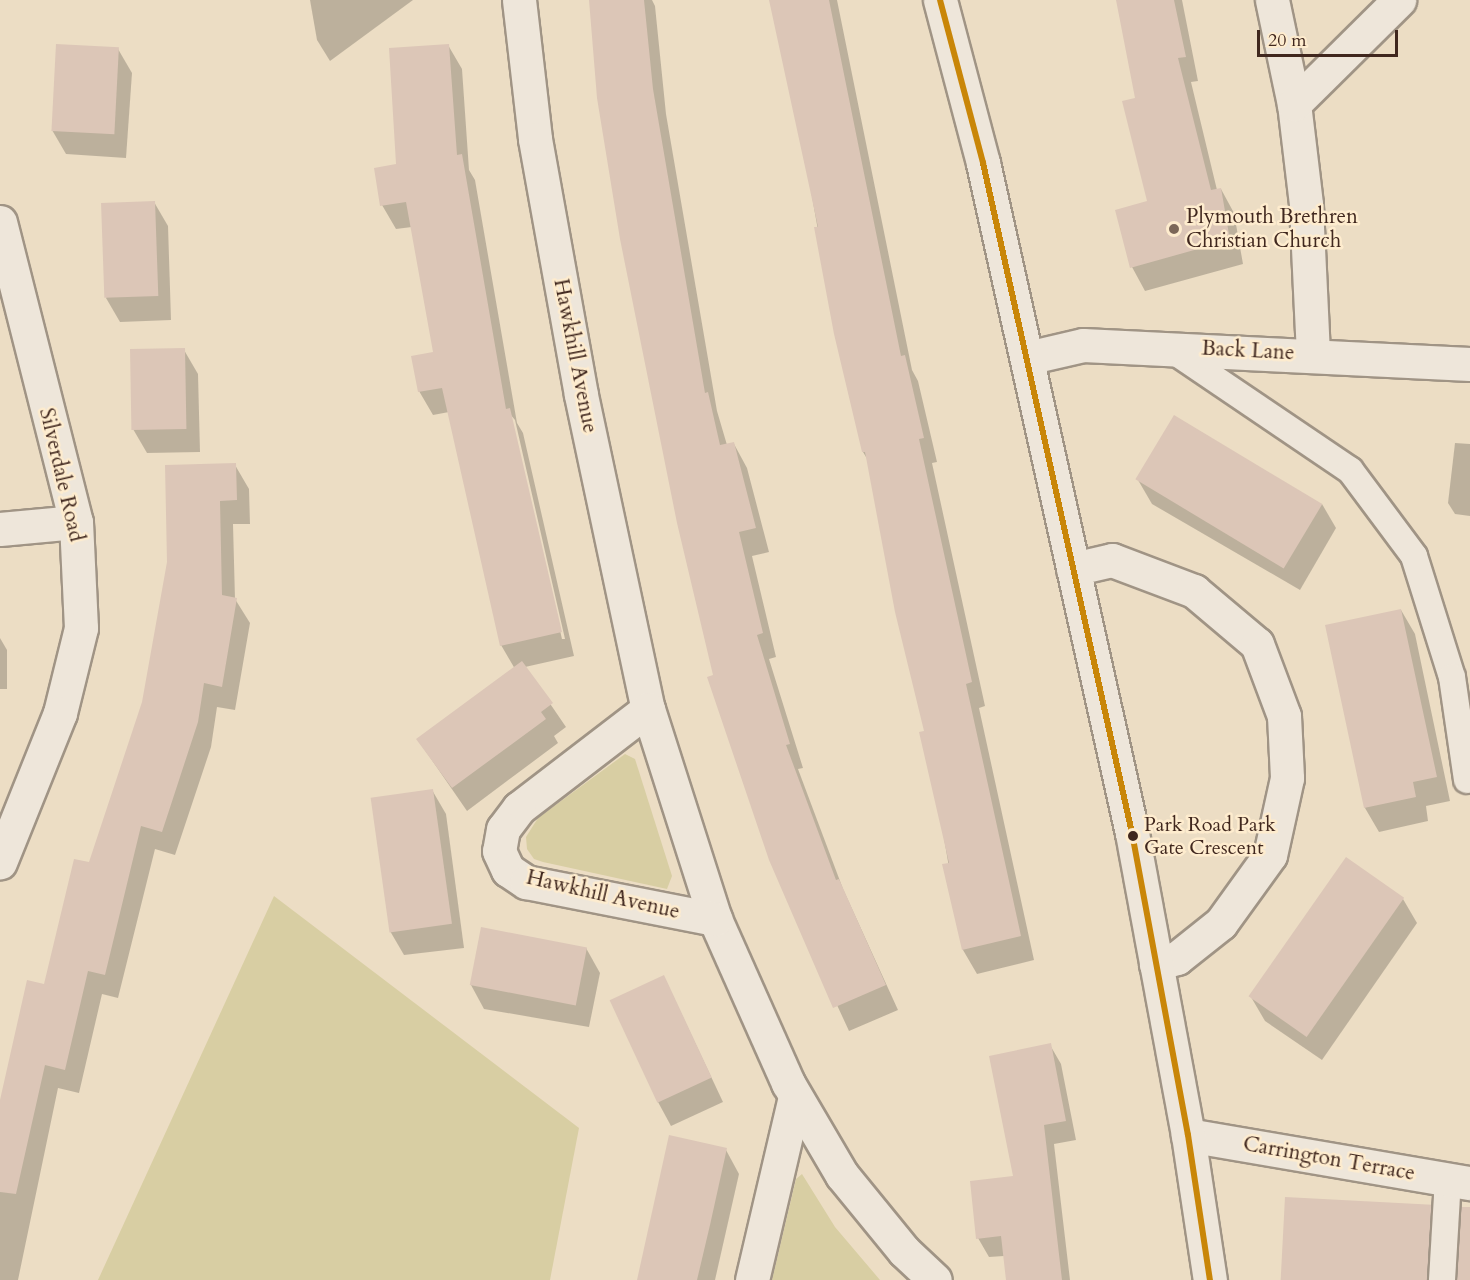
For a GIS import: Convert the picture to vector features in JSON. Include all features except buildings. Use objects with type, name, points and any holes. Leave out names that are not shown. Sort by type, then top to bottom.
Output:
[{"type":"street","name":"Hawkhill Avenue","points":[[519,0],[535,139],[581,395],[648,709],[715,919],[795,1097],[842,1176],[904,1251],[935,1280]]},
{"type":"street","points":[[940,0],[983,163],[1132,833],[1188,1135],[1210,1280]]},
{"type":"street","points":[[1272,0],[1294,104],[1306,204],[1313,354]]},
{"type":"street","points":[[1294,104],[1399,0]]},
{"type":"street","name":"Silverdale Road","points":[[0,222],[76,522],[81,617],[76,649],[60,713],[0,862]]},
{"type":"street","name":"Back Lane","points":[[1027,358],[1083,345],[1313,354],[1470,364]]},
{"type":"street","points":[[0,529],[76,522]]},
{"type":"street","points":[[1073,569],[1112,560],[1194,591],[1257,644],[1284,716],[1287,778],[1270,855],[1221,923],[1177,958],[1156,964]]},
{"type":"street","name":"Hawkhill Avenue","points":[[648,709],[519,808],[503,829],[499,851],[508,870],[526,882],[715,919]]},
{"type":"street","points":[[752,1280],[795,1097]]},
{"type":"street","name":"Carrington Terrace","points":[[1188,1135],[1459,1182]]},
{"type":"lane","points":[[1167,347],[1350,470],[1414,556],[1452,677],[1467,780]]},
{"type":"lane","points":[[1442,1280],[1459,1182]]},
{"type":"shaded area","points":[[625,754],[635,759],[672,876],[667,889],[543,862],[534,859],[527,849],[526,837],[538,818]]},
{"type":"shaded area","points":[[274,896],[579,1128],[550,1280],[98,1280]]},
{"type":"shaded area","points":[[802,1174],[835,1227],[880,1280],[772,1280],[796,1179]]},
{"type":"transit line","points":[[940,0],[983,163],[1132,833],[1188,1135],[1210,1280]]},
{"type":"place","name":"Plymouth Brethren Christian Church","points":[[1174,229]]},
{"type":"place","name":"Park Road Park Gate Crescent","points":[[1133,836]]}]
